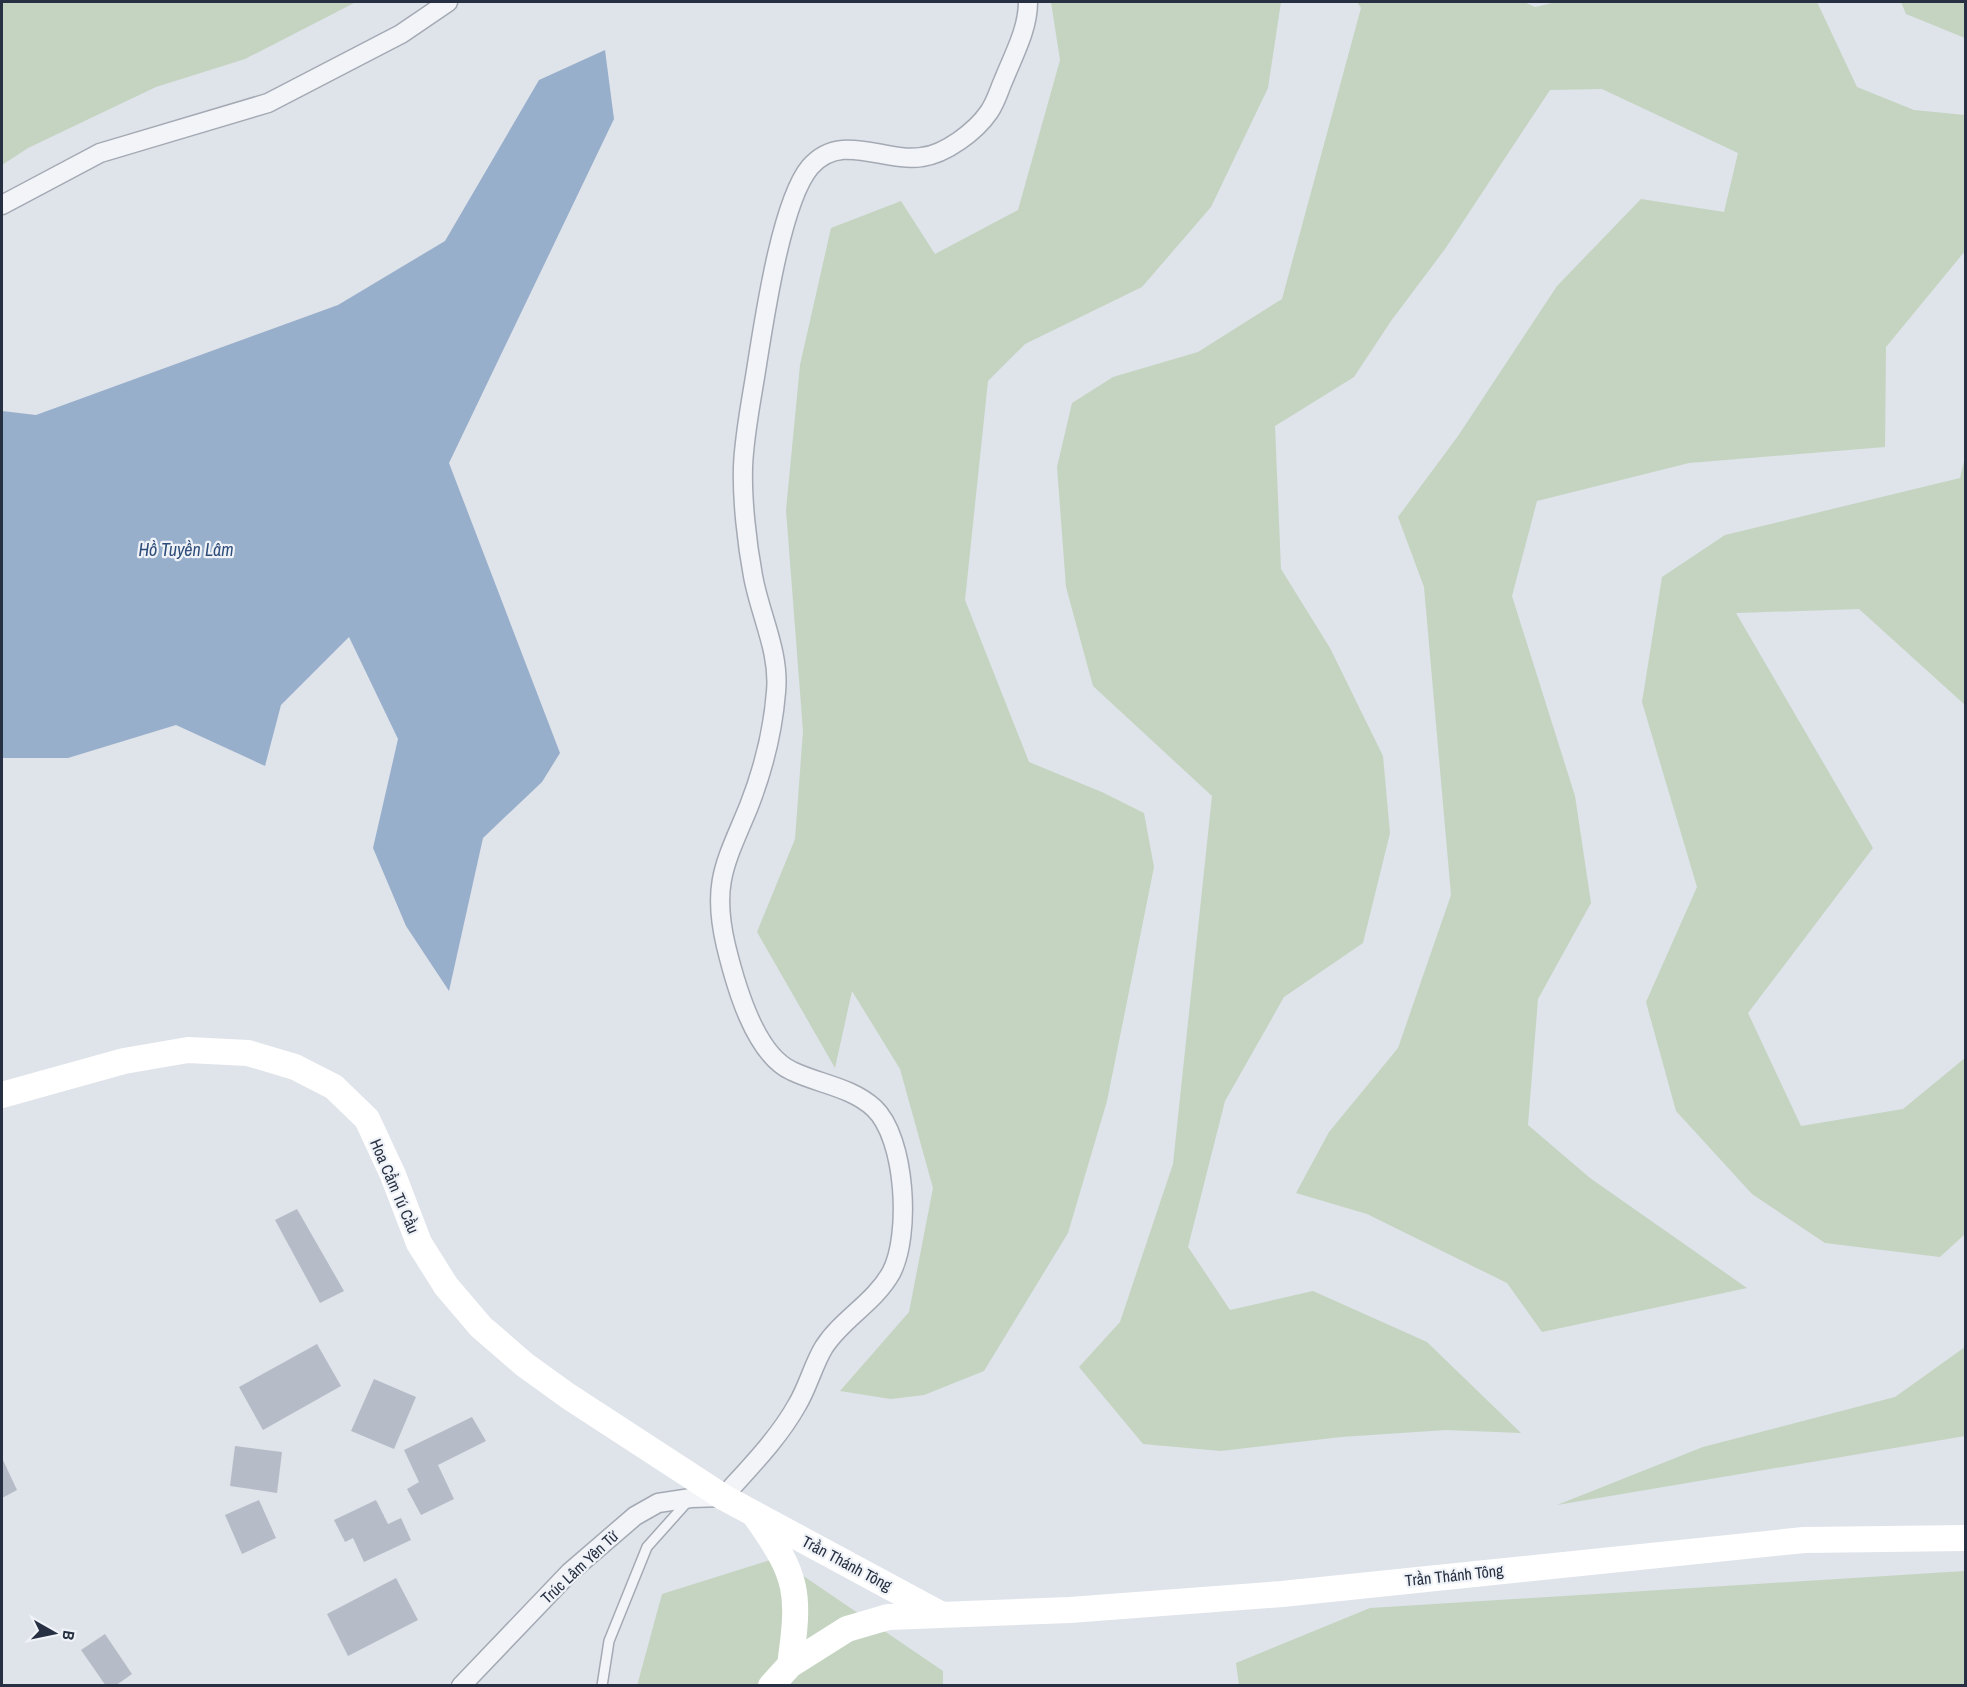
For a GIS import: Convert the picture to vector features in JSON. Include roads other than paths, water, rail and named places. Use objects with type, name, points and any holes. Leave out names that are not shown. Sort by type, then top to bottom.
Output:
[{"type":"street","points":[[2,206],[100,153],[268,104],[401,34],[448,2]]},
{"type":"street","points":[[723,1497],[794,1411],[821,1352],[830,1338],[860,1311],[892,1270],[899,1241],[902,1210],[902,1187],[895,1146],[881,1116],[859,1097],[785,1068],[763,1044],[734,976],[720,912],[718,895],[726,857],[760,773],[776,693],[777,676],[772,646],[753,576],[743,479],[766,310],[788,216],[808,170],[822,157],[844,149],[922,158],[951,145],[974,128],[993,106],[1027,18],[1028,2]]},
{"type":"street","name":"Hoa Cẩm Tú Cầu","points":[[2,1095],[124,1061],[188,1050],[248,1053],[295,1067],[334,1087],[367,1119],[393,1175],[419,1243],[446,1286],[481,1327],[525,1365],[568,1396],[723,1497]]},
{"type":"street","name":"Trúc Lâm Yên Tử","points":[[461,1686],[570,1572],[635,1515],[658,1503],[691,1498],[723,1497]]},
{"type":"street","name":"Trần Thánh Tông","points":[[723,1497],[941,1614]]},
{"type":"street","name":"Trần Thánh Tông","points":[[752,1512],[783,1554],[790,1575],[796,1617],[789,1665]]},
{"type":"street","name":"Trần Thánh Tông","points":[[771,1686],[789,1665],[847,1629],[888,1617],[1070,1610],[1282,1594],[1804,1540],[1965,1538]]},
{"type":"lane","points":[[602,1686],[609,1641],[646,1547],[691,1498]]},
{"type":"water","name":"Hồ Tuyền Lâm","points":[[605,50],[614,119],[449,463],[560,753],[542,782],[483,838],[449,991],[406,926],[373,848],[398,739],[349,637],[281,705],[265,766],[176,725],[68,758],[2,758],[2,411],[36,415],[338,305],[445,241],[539,80]]}]
